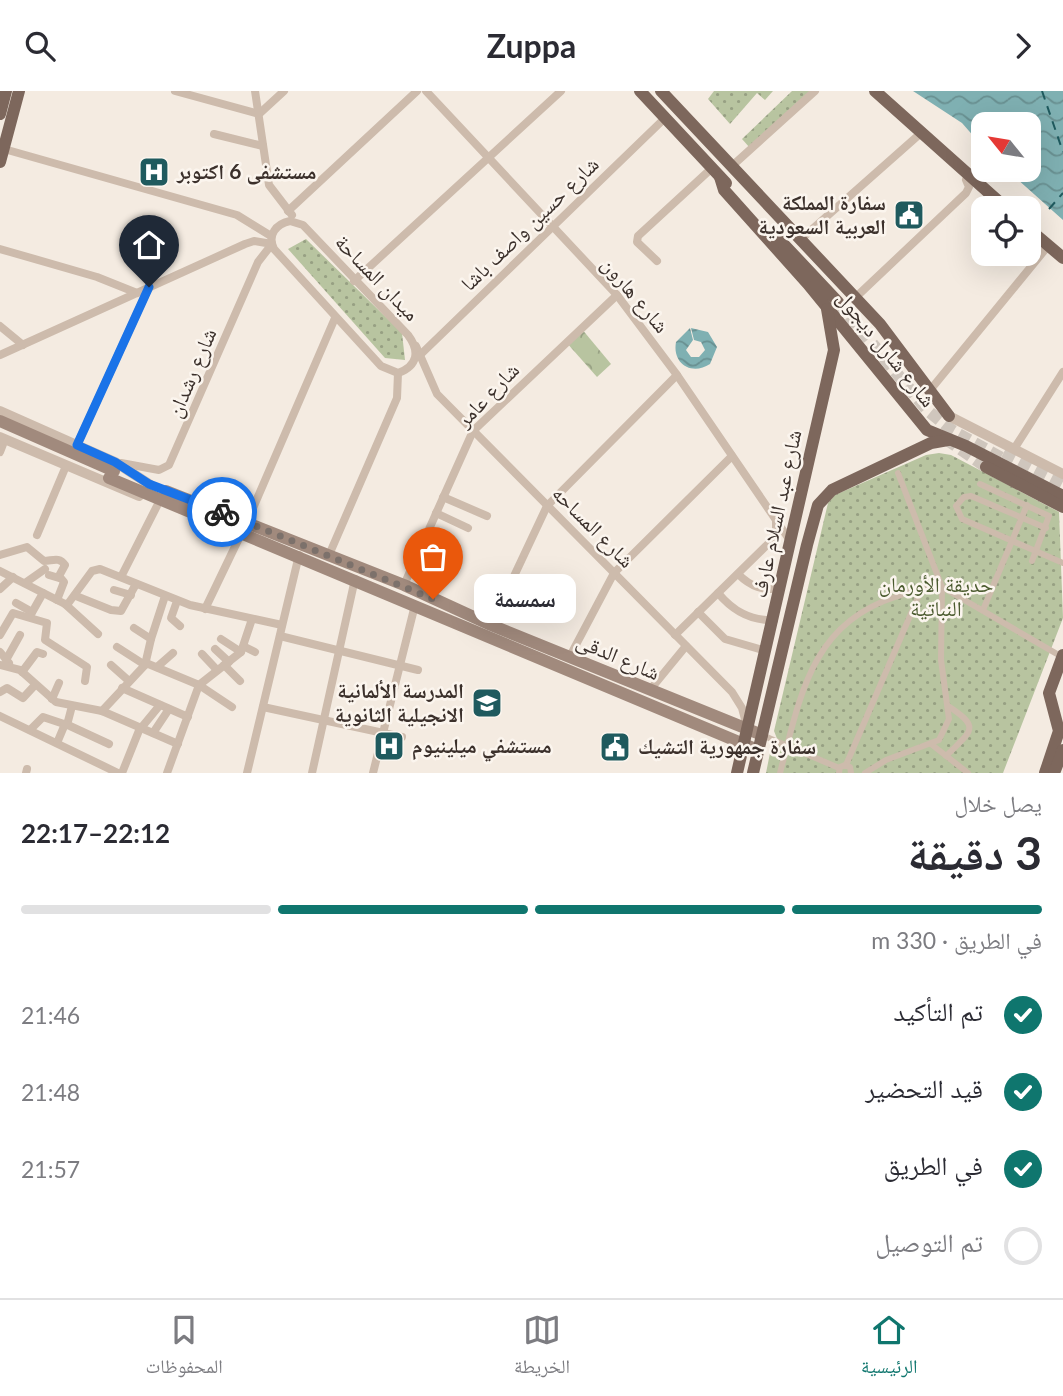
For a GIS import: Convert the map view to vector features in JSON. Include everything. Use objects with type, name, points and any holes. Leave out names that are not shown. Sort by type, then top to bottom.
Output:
[{"type":"main road","points":[[1,109],[6,91]]},
{"type":"main road","points":[[2,156],[19,91]]},
{"type":"main road","name":"شارع شارل ديجول","points":[[640,91],[832,304],[927,430],[1063,496]]},
{"type":"main road","name":"شارع شارل ديجول","points":[[662,91],[856,297],[949,415]]},
{"type":"main road","points":[[875,91],[971,177]]},
{"type":"main road","points":[[977,182],[992,196]]},
{"type":"main road","points":[[1041,240],[1063,258]]},
{"type":"main road","name":"شارع عبد السلام عارف","points":[[737,773],[834,350],[832,304]]},
{"type":"main road","points":[[0,421],[113,471],[165,502]]},
{"type":"main road","points":[[2,435],[113,471]]},
{"type":"main road","name":"شارع عبد السلام عارف","points":[[753,773],[818,505],[828,493],[931,443],[950,440]]},
{"type":"main road","points":[[986,467],[1063,507]]},
{"type":"main road","name":"شارع الدقى","points":[[113,471],[245,527],[299,555],[758,750]]},
{"type":"main road","name":"شارع الدقى","points":[[165,502],[329,555],[569,658],[762,735]]},
{"type":"main road","points":[[791,542],[807,545]]},
{"type":"main road","points":[[1045,773],[1059,731],[1049,693],[1062,662]]},
{"type":"main road","points":[[1054,773],[1063,750]]},
{"type":"street","points":[[175,91],[259,114]]},
{"type":"street","points":[[255,91],[270,185],[299,222]]},
{"type":"street","points":[[259,114],[284,91]]},
{"type":"street","points":[[288,211],[417,91]]},
{"type":"street","name":"شارع هارون","points":[[426,91],[617,295],[677,375],[791,542]]},
{"type":"street","points":[[354,281],[561,91]]},
{"type":"street","points":[[732,166],[815,91]]},
{"type":"street","name":"شارع حسين واصف باشا","points":[[419,356],[665,118]]},
{"type":"street","points":[[800,240],[921,133]]},
{"type":"street","points":[[214,134],[263,146]]},
{"type":"street","points":[[2,156],[237,215],[271,240],[335,318],[381,366],[398,373],[397,398],[329,555]]},
{"type":"street","points":[[657,261],[637,242],[638,236],[716,173]]},
{"type":"street","points":[[856,297],[966,193],[966,180],[971,178]]},
{"type":"street","points":[[0,355],[245,244],[271,240],[282,223],[299,222]]},
{"type":"street","name":"ميدان المساحة","points":[[299,222],[416,346],[413,363],[398,373]]},
{"type":"street","name":"شارع رشدان","points":[[113,471],[159,470],[169,465],[258,262],[271,240]]},
{"type":"street","points":[[931,389],[1048,246]]},
{"type":"street","points":[[0,249],[97,277],[137,293]]},
{"type":"street","points":[[77,445],[149,287]]},
{"type":"street","name":"شارع عامر","points":[[404,585],[473,431],[617,295]]},
{"type":"street","points":[[205,609],[245,527],[335,318]]},
{"type":"street","points":[[0,325],[23,345]]},
{"type":"street","name":"شارع المساحه","points":[[416,346],[437,394],[736,697],[744,713],[747,730]]},
{"type":"street","points":[[1014,449],[1063,372]]},
{"type":"street","points":[[491,625],[547,506],[677,375]]},
{"type":"street","points":[[0,411],[77,445],[113,471]]},
{"type":"street","points":[[949,415],[1063,474]]},
{"type":"street","points":[[0,452],[5,426],[15,418]]},
{"type":"street","name":"شارع الدقى","points":[[2,435],[119,489],[165,502]]},
{"type":"street","points":[[569,658],[614,573],[732,456]]},
{"type":"street","points":[[37,535],[66,466]]},
{"type":"street","points":[[865,773],[897,755],[939,740],[948,727],[941,651],[942,587],[898,473]]},
{"type":"street","points":[[980,484],[1049,516],[1032,561]]},
{"type":"street","points":[[443,496],[487,516]]},
{"type":"street","points":[[1046,528],[971,496],[964,497],[956,506],[961,519],[1063,563]]},
{"type":"street","points":[[121,577],[165,502]]},
{"type":"street","points":[[983,610],[1027,506]]},
{"type":"street","points":[[436,513],[468,528]]},
{"type":"street","points":[[675,635],[773,539],[776,520]]},
{"type":"street","points":[[0,555],[22,547],[33,551],[44,561],[56,559],[64,564],[59,578]]},
{"type":"street","points":[[247,773],[299,555]]},
{"type":"street","points":[[0,571],[70,604],[95,569],[177,601],[282,625]]},
{"type":"street","points":[[25,583],[47,572],[59,578],[64,582],[61,602]]},
{"type":"street","points":[[738,573],[754,586],[768,590],[781,588]]},
{"type":"street","points":[[0,589],[13,577]]},
{"type":"street","points":[[312,773],[355,579]]},
{"type":"street","points":[[76,596],[111,610],[123,605],[136,584]]},
{"type":"street","points":[[780,773],[814,664],[832,634],[849,618],[870,606],[922,588],[942,587],[983,610],[1062,662]]},
{"type":"street","points":[[842,769],[922,588]]},
{"type":"street","points":[[114,590],[131,595]]},
{"type":"street","points":[[31,614],[43,593]]},
{"type":"street","points":[[719,593],[730,606],[749,617],[774,619]]},
{"type":"street","points":[[102,711],[145,664],[165,596]]},
{"type":"street","points":[[177,601],[171,618],[180,626]]},
{"type":"street","points":[[61,602],[98,634]]},
{"type":"street","points":[[16,603],[49,624],[44,638],[87,667],[85,681]]},
{"type":"street","points":[[373,773],[415,605]]},
{"type":"street","points":[[0,635],[3,623],[13,613],[31,614]]},
{"type":"street","points":[[698,613],[725,639],[766,651]]},
{"type":"street","points":[[167,773],[199,685],[243,650],[252,619]]},
{"type":"street","points":[[134,628],[151,639]]},
{"type":"street","points":[[5,664],[20,635]]},
{"type":"street","points":[[280,636],[418,670]]},
{"type":"street","points":[[220,639],[243,650],[255,652]]},
{"type":"street","points":[[654,685],[686,646]]},
{"type":"street","points":[[117,647],[145,664],[199,685],[232,707]]},
{"type":"street","points":[[215,649],[224,666]]},
{"type":"street","points":[[0,652],[5,664],[22,672],[52,699],[72,706],[102,711],[177,744]]},
{"type":"street","points":[[22,672],[37,652],[43,654]]},
{"type":"street","points":[[157,667],[173,653]]},
{"type":"street","points":[[202,654],[224,666],[240,681]]},
{"type":"street","points":[[111,665],[129,681]]},
{"type":"street","points":[[52,699],[59,683]]},
{"type":"street","points":[[2,688],[23,698],[35,685]]},
{"type":"street","points":[[122,688],[188,717]]},
{"type":"street","points":[[57,743],[72,706]]},
{"type":"street","points":[[946,756],[966,736],[970,726],[968,719],[948,706]]},
{"type":"street","points":[[0,716],[120,773],[141,728],[164,707]]},
{"type":"street","points":[[153,733],[164,707]]},
{"type":"street","points":[[263,708],[402,737]]},
{"type":"street","points":[[30,730],[41,716],[66,724],[108,744]]},
{"type":"street","points":[[762,735],[852,773]]},
{"type":"street","points":[[931,744],[968,773]]},
{"type":"green space","points":[[714,91],[773,91],[765,100],[757,93],[730,124],[708,99]]},
{"type":"green space","points":[[792,91],[811,91],[750,148],[742,139]]},
{"type":"green space","points":[[306,239],[402,333],[405,360],[385,358],[288,249]]},
{"type":"green space","points":[[581,328],[611,364],[597,377],[566,342]]},
{"type":"green space","name":"حديقة الأورمان النباتية","points":[[926,455],[951,455],[1059,512],[1063,618],[1003,773],[766,773],[770,753],[778,741],[774,731],[828,503],[835,495]]},
{"type":"water","points":[[913,91],[1063,91],[1063,220],[1041,200],[1041,196],[1036,196],[1020,182],[1041,182],[1041,112],[971,112],[971,133],[962,123]]},
{"type":"water","points":[[690,328],[693,340],[686,350],[691,357],[699,357],[705,350],[701,342],[694,340],[691,328],[708,332],[717,347],[710,364],[697,369],[685,366],[677,356],[676,342]]},
{"type":"ferry route","points":[[1042,91],[1063,152]]},
{"type":"ferry route","points":[[1049,209],[1063,193]]},
{"type":"tunnel","points":[[838,302],[927,410],[953,431],[1009,462]]},
{"type":"tunnel","points":[[946,439],[986,467]]},
{"type":"tunnel","points":[[1004,452],[1063,483]]},
{"type":"way so far","points":[[222,512],[433,599]]},
{"type":"place","name":"مستشفى 6 اكتوبر","points":[[154,172]]},
{"type":"place","name":"سفارة المملكة العربية السعودية","points":[[909,215]]},
{"type":"place","name":"سمسمة","points":[[433,599]]},
{"type":"place","name":"المدرسة الألمانية الانجيلية الثانوية","points":[[487,703]]},
{"type":"place","name":"مستشفي ميلينيوم","points":[[389,746]]},
{"type":"place","name":"سفارة جمهورية التشيك","points":[[615,747]]},
{"type":"route","points":[[149,287],[77,445],[115,462],[149,484],[222,512]]}]
